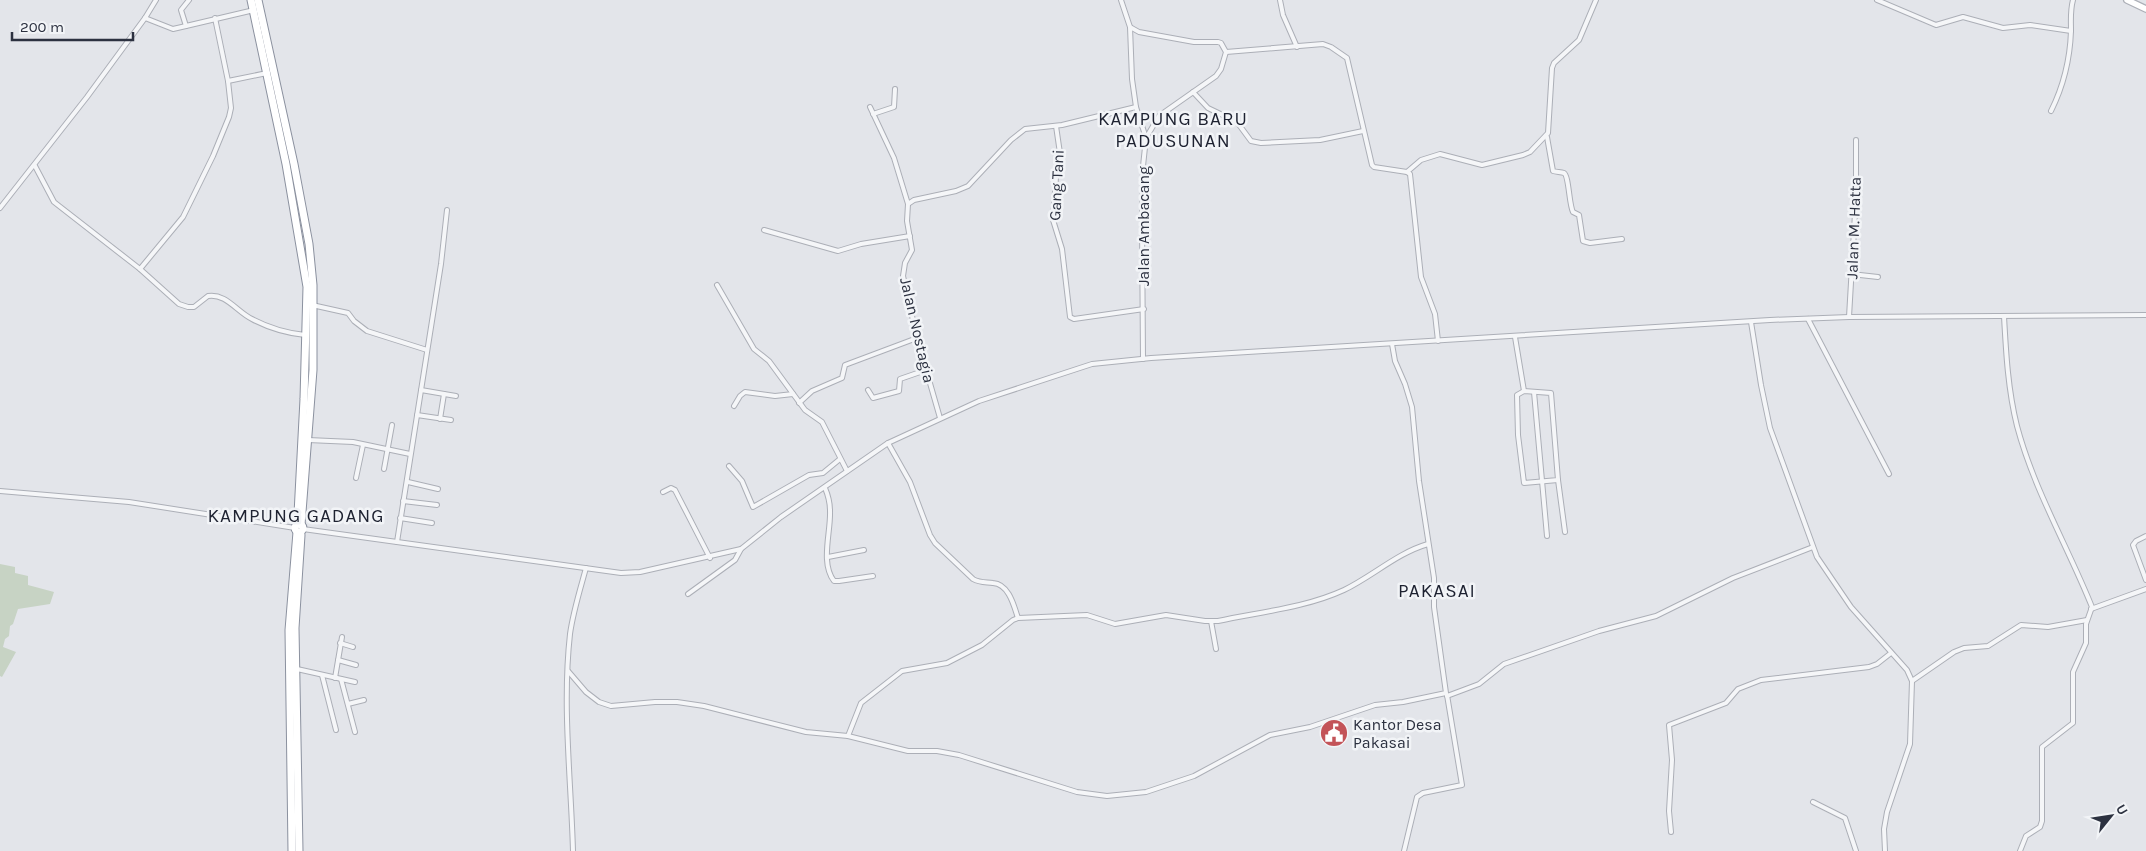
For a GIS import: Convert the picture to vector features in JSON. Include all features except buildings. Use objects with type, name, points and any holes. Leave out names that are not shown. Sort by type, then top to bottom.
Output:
[{"type":"highway","points":[[251,0],[290,164]]},
{"type":"highway","points":[[258,0],[290,164],[310,305],[313,370],[299,528],[290,604],[292,651],[292,851]]},
{"type":"highway","points":[[299,528],[305,335],[310,305]]},
{"type":"highway","points":[[292,651],[296,669],[299,851]]},
{"type":"street","points":[[0,208],[35,166],[145,18],[156,0]]},
{"type":"street","points":[[186,26],[181,10],[190,0]]},
{"type":"street","points":[[1120,0],[1130,27],[1132,79],[1136,107],[1146,138]]},
{"type":"street","points":[[1280,0],[1283,15],[1296,47]]},
{"type":"street","points":[[1596,0],[1579,40],[1554,63],[1547,137],[1553,170],[1563,173],[1567,177],[1569,202],[1573,212],[1579,215],[1583,241],[1590,243],[1622,239]]},
{"type":"street","points":[[1877,0],[1936,25],[1963,17],[2003,28],[2030,25],[2071,31]]},
{"type":"street","points":[[2051,111],[2062,88],[2071,31],[2070,13],[2073,0]]},
{"type":"street","points":[[2127,0],[2146,9]]},
{"type":"street","points":[[145,18],[170,28],[254,10]]},
{"type":"street","points":[[140,269],[179,223],[213,156],[230,111],[228,81],[214,18]]},
{"type":"street","points":[[1130,27],[1139,32],[1189,42],[1218,42],[1221,43],[1226,52],[1327,45],[1347,58],[1369,159],[1374,167],[1410,174],[1421,277],[1434,314],[1438,341]]},
{"type":"street","name":"Jalan Ambacang","points":[[1143,359],[1142,166],[1146,138],[1159,116],[1219,72],[1226,52]]},
{"type":"street","points":[[228,81],[268,73]]},
{"type":"street","points":[[873,114],[894,107],[895,90]]},
{"type":"street","points":[[1193,92],[1208,108],[1237,122],[1251,141],[1320,140],[1363,131]]},
{"type":"street","name":"Jalan Nostagia","points":[[870,107],[894,158],[908,204],[907,221],[912,250],[905,263],[903,276],[917,338],[940,418]]},
{"type":"street","points":[[908,204],[914,200],[961,189],[974,180],[1011,140],[1025,129],[1030,127],[1056,126],[1136,107]]},
{"type":"street","name":"Gang Tani","points":[[1056,126],[1061,160],[1055,181],[1053,220],[1062,249],[1069,315],[1074,319],[1144,309]]},
{"type":"street","points":[[1407,172],[1421,160],[1440,154],[1485,165],[1527,154],[1547,137]]},
{"type":"street","name":"Jalan M. Hatta","points":[[1848,317],[1856,196],[1856,140]]},
{"type":"street","points":[[35,166],[54,202],[140,269],[173,299],[186,307],[194,307],[208,296],[220,296],[254,321],[282,332],[305,335]]},
{"type":"street","points":[[0,199],[4,203]]},
{"type":"street","points":[[397,542],[441,264],[447,210]]},
{"type":"street","points":[[764,230],[838,251],[861,244],[910,236]]},
{"type":"street","points":[[1851,274],[1878,278]]},
{"type":"street","points":[[717,285],[754,349],[769,361],[805,410],[822,422],[847,471]]},
{"type":"street","points":[[310,305],[348,313],[354,321],[368,331],[427,350]]},
{"type":"street","points":[[688,594],[735,560],[741,550],[781,517],[888,443],[985,398],[1092,364],[1143,359],[1848,317],[2146,314]]},
{"type":"street","points":[[2004,316],[2009,382],[2018,428],[2052,518],[2091,609],[2087,620],[2086,643],[2073,672],[2073,724],[2045,743],[2041,749],[2042,821],[2040,828],[2026,836],[2020,851]]},
{"type":"street","points":[[1808,319],[1889,474]]},
{"type":"street","points":[[1751,322],[1770,428],[1813,547],[1822,566],[1851,607],[1907,670],[1912,681],[1910,744],[1885,821],[1885,851]]},
{"type":"street","points":[[1516,337],[1524,392]]},
{"type":"street","points":[[799,403],[812,391],[842,378],[844,365],[917,338]]},
{"type":"street","points":[[1392,344],[1395,361],[1412,407],[1419,481],[1434,583],[1434,607],[1462,785],[1426,793],[1417,797],[1404,851]]},
{"type":"street","points":[[868,390],[873,398],[899,391],[900,379],[926,370]]},
{"type":"street","points":[[421,390],[456,396]]},
{"type":"street","points":[[734,406],[745,392],[775,396],[793,394]]},
{"type":"street","points":[[1558,480],[1524,483],[1518,435],[1517,395],[1524,392],[1552,393],[1558,480],[1564,532]]},
{"type":"street","points":[[1534,392],[1547,536]]},
{"type":"street","points":[[440,419],[444,394]]},
{"type":"street","points":[[417,415],[451,420]]},
{"type":"street","points":[[384,469],[392,425]]},
{"type":"street","points":[[307,440],[363,444],[410,454]]},
{"type":"street","points":[[888,443],[906,474],[930,535],[935,543],[973,579],[979,582],[996,583],[1002,586],[1012,601],[1018,618]]},
{"type":"street","points":[[356,478],[363,444]]},
{"type":"street","points":[[729,466],[742,481],[752,507],[809,475],[821,474],[840,459]]},
{"type":"street","points":[[408,482],[438,489]]},
{"type":"street","points":[[663,492],[670,488],[675,490],[710,558]]},
{"type":"street","points":[[825,488],[830,512],[829,574],[834,581],[873,576]]},
{"type":"street","points":[[0,491],[104,498],[299,528],[621,573],[640,572],[741,550]]},
{"type":"street","points":[[403,501],[437,505]]},
{"type":"street","points":[[400,518],[432,523]]},
{"type":"street","points":[[2146,536],[2134,542],[2133,545],[2146,580]]},
{"type":"street","points":[[848,736],[861,703],[902,671],[947,663],[982,645],[1018,618],[1087,615],[1115,624],[1166,616],[1211,621],[1309,602],[1328,596],[1360,581],[1414,548],[1428,544]]},
{"type":"street","points":[[568,671],[586,692],[599,702],[611,706],[655,702],[689,704],[806,732],[848,736],[908,751],[937,751],[958,755],[1077,792],[1107,796],[1146,792],[1194,776],[1270,735],[1310,727],[1375,705],[1447,694],[1479,684],[1504,664],[1599,631],[1656,616],[1733,578],[1813,547]]},
{"type":"street","points":[[828,557],[864,550]]},
{"type":"street","points":[[573,851],[569,763],[568,671],[571,626],[586,568]]},
{"type":"street","points":[[2091,609],[2146,589]]},
{"type":"street","points":[[1912,681],[1954,652],[1964,648],[1988,646],[2021,625],[2048,627],[2087,620]]},
{"type":"street","points":[[1211,621],[1216,649]]},
{"type":"street","points":[[335,678],[342,637]]},
{"type":"street","points":[[340,643],[353,647]]},
{"type":"street","points":[[1671,832],[1669,811],[1672,760],[1669,725],[1726,703],[1736,691],[1761,680],[1869,667],[1877,664],[1891,653]]},
{"type":"street","points":[[338,660],[356,665]]},
{"type":"street","points":[[296,669],[355,682]]},
{"type":"street","points":[[322,676],[336,730]]},
{"type":"street","points":[[341,680],[355,732]]},
{"type":"street","points":[[348,704],[364,700]]},
{"type":"street","points":[[1813,802],[1845,818],[1856,851]]},
{"type":"green space","points":[[0,564],[15,567],[15,573],[28,576],[28,585],[54,592],[50,604],[18,609],[13,624],[10,626],[9,636],[5,639],[3,647],[16,652],[2,677],[0,676]]},
{"type":"place","name":"Kantor Desa Pakasai","points":[[1334,733]]},
{"type":"district","name":"KAMPUNG BARU PADUSUNAN","points":[[1173,129]]},
{"type":"district","name":"KAMPUNG GADANG","points":[[296,515]]},
{"type":"district","name":"PAKASAI","points":[[1437,590]]}]
